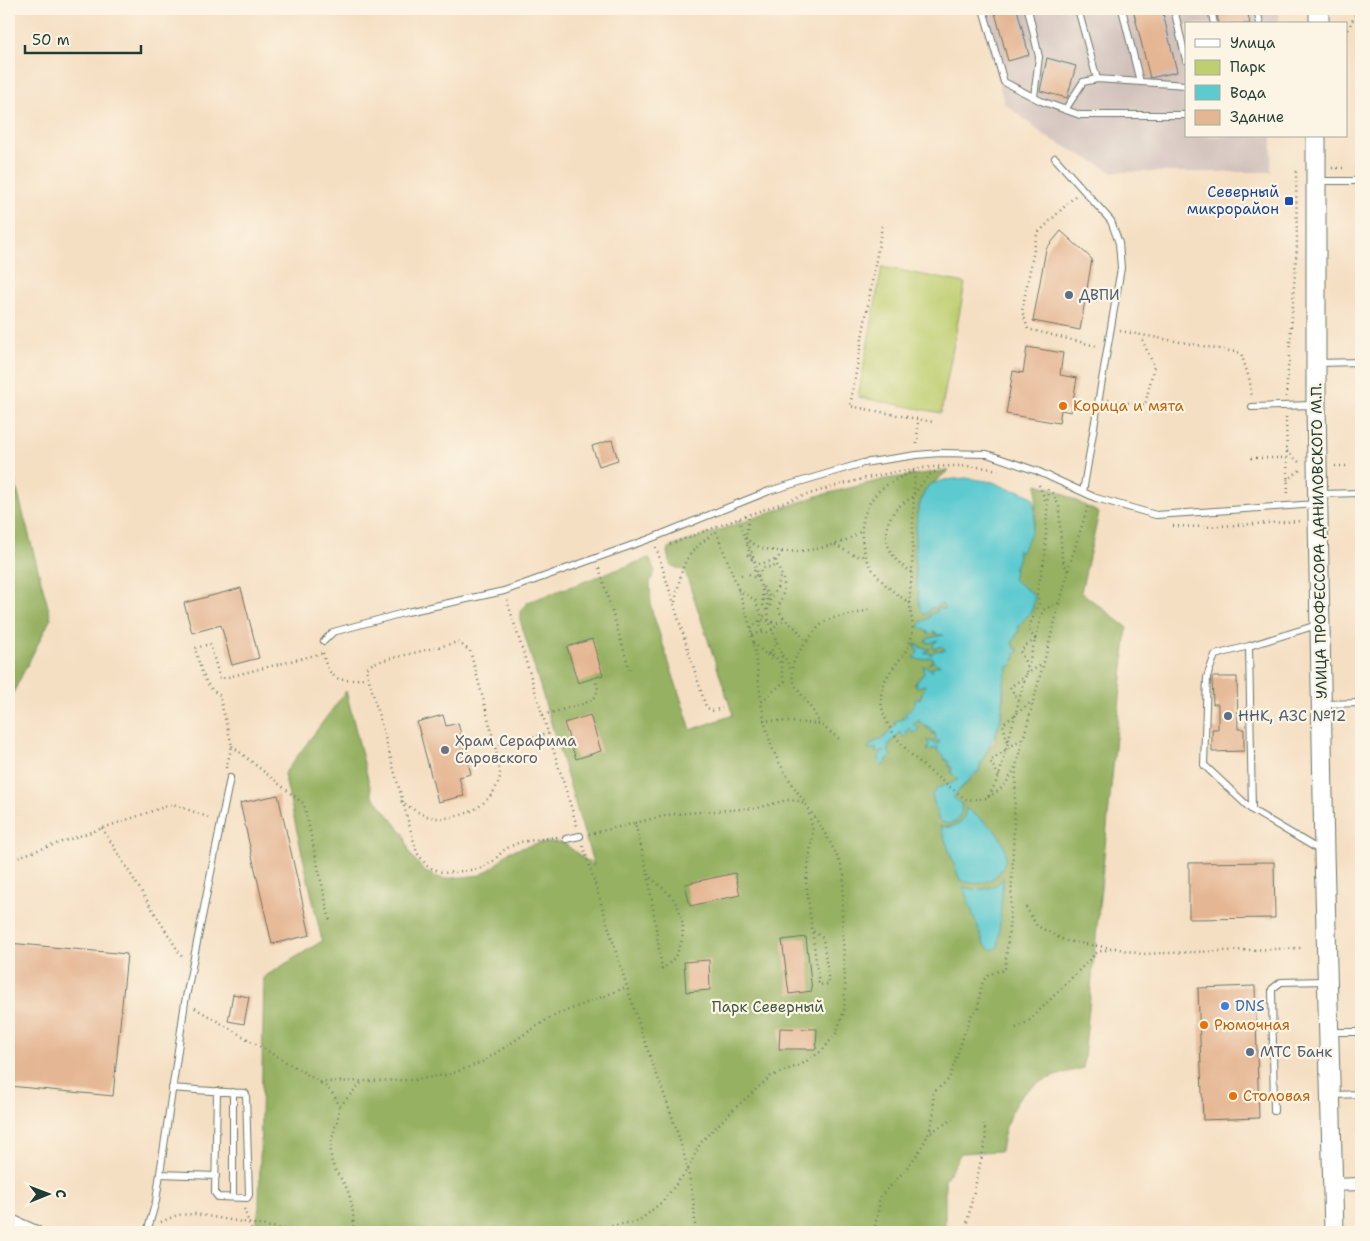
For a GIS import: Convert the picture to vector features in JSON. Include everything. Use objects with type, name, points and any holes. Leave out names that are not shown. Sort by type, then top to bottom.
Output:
[{"type":"main road","points":[[1319,9],[1319,22]]},
{"type":"main road","name":"УЛИЦА ПРОФЕССОРА ДАНИЛОВСКОГО М.П.","points":[[1316,138],[1316,405],[1326,982],[1334,1232]]},
{"type":"street","points":[[1332,1185],[1361,1184]]},
{"type":"street","points":[[9,1220],[36,1232]]},
{"type":"lane","points":[[983,9],[1004,82],[1034,97],[1080,115],[1185,115]]},
{"type":"lane","points":[[1028,9],[1039,56],[1034,97]]},
{"type":"lane","points":[[1078,9],[1097,80]]},
{"type":"lane","points":[[1122,9],[1140,82]]},
{"type":"lane","points":[[1174,9],[1185,56]]},
{"type":"lane","points":[[1211,9],[1214,22]]},
{"type":"lane","points":[[1257,9],[1260,22]]},
{"type":"lane","points":[[1065,110],[1083,82],[1097,80],[1185,85]]},
{"type":"lane","points":[[1055,158],[1111,221],[1119,243],[1121,268],[1083,492]]},
{"type":"lane","points":[[1316,174],[1361,181]]},
{"type":"lane","points":[[1316,363],[1361,362]]},
{"type":"lane","points":[[1252,407],[1316,405]]},
{"type":"lane","points":[[324,641],[333,632],[407,612],[504,591],[652,538],[769,491],[863,463],[917,455],[940,453],[987,454],[1037,471],[1096,498],[1156,515],[1288,506],[1318,506],[1361,493]]},
{"type":"lane","points":[[1320,624],[1215,656],[1207,677],[1204,766],[1252,810],[1324,853]]},
{"type":"lane","points":[[1249,646],[1252,810]]},
{"type":"lane","points":[[1321,704],[1361,703]]},
{"type":"lane","points":[[148,1230],[160,1174],[185,1002],[230,778]]},
{"type":"lane","points":[[566,839],[580,836]]},
{"type":"lane","points":[[1274,1111],[1272,989],[1281,982],[1326,982]]},
{"type":"lane","points":[[1328,1032],[1361,1032]]},
{"type":"lane","points":[[172,1088],[233,1092],[246,1094],[249,1195],[244,1198],[216,1196],[217,1091]]},
{"type":"lane","points":[[233,1092],[233,1197]]},
{"type":"lane","points":[[1329,1095],[1361,1094]]},
{"type":"lane","points":[[160,1174],[216,1176]]},
{"type":"path","points":[[1348,30],[1358,9]]},
{"type":"path","points":[[1286,520],[1288,506],[1286,406],[1297,245],[1296,172],[1299,169],[1316,174],[1345,168]]},
{"type":"path","points":[[1082,189],[1037,234],[1022,311],[1028,329],[1108,349]]},
{"type":"path","points":[[882,226],[850,406],[933,422]]},
{"type":"path","points":[[1111,328],[1140,336],[1241,353],[1250,381],[1252,407]]},
{"type":"path","points":[[1099,398],[1145,405],[1154,366],[1140,336]]},
{"type":"path","points":[[917,455],[918,419]]},
{"type":"path","points":[[1287,451],[1304,467]]},
{"type":"path","points":[[1251,458],[1287,458]]},
{"type":"path","points":[[648,552],[715,530],[739,519],[817,492],[885,474],[960,466],[1005,472]]},
{"type":"path","points":[[912,572],[904,568],[891,554],[886,530],[889,518],[897,507],[914,496],[927,477],[942,467]]},
{"type":"path","points":[[915,470],[910,604],[912,633],[909,647],[891,670],[884,684],[882,710],[890,727],[907,751],[967,800],[988,798],[998,792],[1008,782],[1016,766],[1088,505]]},
{"type":"path","points":[[910,604],[892,591],[875,573],[865,556],[860,532],[865,512],[873,498],[892,482],[915,470]]},
{"type":"path","points":[[1041,482],[1034,480],[1040,486],[1046,504]]},
{"type":"path","points":[[1035,639],[1028,629],[1039,603],[1037,593],[1045,556],[1048,484]]},
{"type":"path","points":[[1048,484],[1056,489]]},
{"type":"path","points":[[1048,484],[1056,495],[1059,507],[1062,558],[1068,572]]},
{"type":"path","points":[[1080,501],[1097,508]]},
{"type":"path","points":[[1166,526],[1204,527],[1286,520],[1318,506]]},
{"type":"path","points":[[749,516],[746,539],[751,558]]},
{"type":"path","points":[[739,519],[754,562],[758,580]]},
{"type":"path","points":[[577,1232],[639,1221],[663,1201],[688,1169],[701,1142],[735,1108],[771,1076],[802,1064],[823,1050],[836,1033],[844,1011],[845,985],[842,912],[845,880],[838,857],[784,772],[763,720],[751,629],[715,530]]},
{"type":"path","points":[[675,604],[682,567],[694,547],[715,530]]},
{"type":"path","points":[[746,539],[764,549],[782,552],[835,546],[849,540],[860,532]]},
{"type":"path","points":[[652,538],[675,604],[706,707],[712,711],[722,708]]},
{"type":"path","points":[[835,546],[855,556],[865,556]]},
{"type":"path","points":[[762,568],[776,560],[782,552]]},
{"type":"path","points":[[747,555],[754,562],[777,566]]},
{"type":"path","points":[[596,559],[630,671]]},
{"type":"path","points":[[776,560],[784,583],[779,605],[781,616],[796,628],[801,638],[807,641]]},
{"type":"path","points":[[758,580],[762,564]]},
{"type":"path","points":[[599,570],[607,567]]},
{"type":"path","points":[[754,570],[769,602],[769,621],[782,655],[782,675],[785,681],[761,702]]},
{"type":"path","points":[[741,575],[747,574],[758,580]]},
{"type":"path","points":[[763,606],[766,596],[777,589],[781,574]]},
{"type":"path","points":[[738,590],[755,600],[760,614],[758,622]]},
{"type":"path","points":[[504,591],[626,987],[688,1169],[695,1211],[694,1232]]},
{"type":"path","points":[[766,596],[769,602]]},
{"type":"path","points":[[763,606],[769,602]]},
{"type":"path","points":[[988,798],[999,776],[1043,610],[1060,602]]},
{"type":"path","points":[[763,606],[768,613]]},
{"type":"path","points":[[790,671],[795,656],[824,622],[847,615],[860,614],[868,609]]},
{"type":"path","points":[[760,614],[762,616],[768,613]]},
{"type":"path","points":[[768,654],[776,638],[781,616]]},
{"type":"path","points":[[751,629],[761,620],[778,624]]},
{"type":"path","points":[[761,620],[760,629],[764,633]]},
{"type":"path","points":[[752,634],[773,631],[778,624],[785,621]]},
{"type":"path","points":[[1028,667],[1020,651],[1035,639]]},
{"type":"path","points":[[324,641],[323,653],[326,666],[332,675],[343,680],[367,677]]},
{"type":"path","points":[[401,801],[420,815],[443,820],[470,812],[494,794],[500,775],[494,746],[470,651],[458,642],[373,663],[366,670],[401,801],[417,853],[428,867],[444,873],[479,869],[493,861],[505,849],[520,842],[536,838],[566,839]]},
{"type":"path","points":[[753,642],[768,654],[772,660],[773,654]]},
{"type":"path","points":[[323,653],[220,679],[210,644],[195,648],[210,689],[219,695],[232,746],[304,804],[330,921]]},
{"type":"path","points":[[768,654],[773,654]]},
{"type":"path","points":[[773,654],[782,665]]},
{"type":"path","points":[[782,655],[787,660],[792,680],[808,701],[820,724],[842,741]]},
{"type":"path","points":[[1018,702],[1010,687],[1044,663]]},
{"type":"path","points":[[543,715],[583,704],[594,698],[598,689],[596,682]]},
{"type":"path","points":[[1008,743],[1003,724],[1016,712],[1034,700]]},
{"type":"path","points":[[763,720],[820,724]]},
{"type":"path","points":[[494,746],[548,733]]},
{"type":"path","points":[[999,776],[990,760],[1024,737]]},
{"type":"path","points":[[874,1231],[879,1206],[878,1198],[913,1160],[924,1141],[933,1117],[933,1093],[949,1078],[969,1020],[973,1012],[978,1008],[982,981],[988,974],[1004,970],[1011,906],[1016,766]]},
{"type":"path","points":[[580,836],[673,814],[756,808],[787,800],[799,801],[808,808],[813,831],[806,883],[819,985],[829,984],[823,938],[813,931]]},
{"type":"path","points":[[9,860],[173,804],[212,819]]},
{"type":"path","points":[[635,823],[648,875],[662,969],[671,963],[681,949],[683,932],[681,915],[674,900],[648,875]]},
{"type":"path","points":[[102,828],[182,957]]},
{"type":"path","points":[[1026,907],[1037,926],[1066,941],[1142,954],[1302,948]]},
{"type":"path","points":[[1016,1028],[1030,1020],[1096,952],[1115,948]]},
{"type":"path","points":[[320,1082],[413,1080],[451,1074],[482,1062],[551,1017],[626,987]]},
{"type":"path","points":[[185,1002],[320,1082],[333,1091],[340,1106]]},
{"type":"path","points":[[353,1232],[352,1201],[345,1186],[335,1172],[331,1155],[340,1106],[362,1082]]},
{"type":"path","points":[[931,1132],[953,1119]]},
{"type":"path","points":[[965,1232],[986,1138],[984,1124]]},
{"type":"path","points":[[244,1198],[244,1210],[252,1232]]},
{"type":"path","points":[[148,1230],[163,1220],[186,1213],[301,1232]]},
{"type":"shaded area","points":[[979,9],[1279,9],[1278,22],[1185,22],[1185,138],[1272,138],[1271,172],[1113,172],[1045,136],[1004,103]]},
{"type":"green space","points":[[882,267],[965,283],[941,413],[858,397]]},
{"type":"green space","points":[[9,460],[51,618],[9,701]]},
{"type":"green space","name":"Парк Северный","points":[[949,470],[925,490],[917,510],[915,572],[920,607],[927,611],[942,604],[945,609],[926,621],[924,629],[927,633],[933,631],[936,634],[944,635],[935,637],[927,643],[938,640],[934,649],[941,646],[946,650],[935,651],[931,655],[924,653],[929,649],[922,648],[916,643],[919,652],[915,657],[935,658],[931,661],[940,665],[932,668],[933,672],[926,666],[924,667],[924,673],[915,683],[915,685],[925,685],[920,699],[905,719],[895,721],[896,724],[885,737],[871,744],[868,750],[874,747],[878,751],[885,750],[880,754],[887,761],[888,746],[901,732],[908,736],[905,732],[909,728],[911,731],[917,732],[917,728],[913,724],[920,720],[925,726],[930,726],[935,732],[934,734],[936,734],[935,737],[941,741],[938,744],[930,741],[929,747],[931,750],[938,747],[952,767],[951,772],[958,780],[939,788],[932,795],[939,821],[949,824],[956,822],[953,797],[977,773],[988,749],[994,742],[1003,709],[1006,667],[1019,651],[1012,643],[1019,631],[1018,626],[1033,610],[1034,595],[1013,580],[1015,570],[1012,567],[1018,550],[1022,550],[1035,521],[1037,484],[1054,489],[1099,513],[1081,592],[1127,627],[1083,1068],[1048,1079],[1035,1085],[1025,1093],[1016,1103],[1010,1115],[1001,1151],[961,1153],[945,1180],[945,1232],[255,1232],[259,1207],[264,977],[322,941],[284,774],[346,691],[372,795],[404,834],[410,854],[425,872],[443,879],[481,875],[496,865],[508,852],[538,843],[556,842],[565,844],[594,866],[521,623],[521,610],[528,602],[649,558],[655,571],[650,582],[651,608],[691,730],[733,715],[685,571],[670,565],[668,548],[817,496],[886,479]],"holes":[[[966,808],[1001,838],[960,880],[940,826],[950,827],[961,822]],[[1003,879],[984,944],[964,887],[969,889],[990,888]]]},
{"type":"water","points":[[966,478],[993,482],[1011,490],[1022,491],[1033,498],[1034,520],[1024,547],[1020,553],[1018,550],[1017,552],[1019,556],[1016,565],[1014,565],[1015,568],[1013,567],[1015,570],[1013,579],[1034,595],[1034,600],[1030,613],[1018,626],[1019,630],[1012,643],[1015,649],[1019,649],[1014,655],[1016,659],[1013,659],[1012,666],[1007,667],[1008,671],[1005,679],[998,727],[981,762],[979,772],[975,773],[953,797],[962,804],[961,813],[956,822],[949,824],[939,821],[932,795],[936,789],[958,780],[951,772],[952,767],[949,767],[946,759],[944,761],[945,757],[937,751],[938,747],[927,751],[929,744],[926,740],[938,744],[940,741],[935,740],[936,734],[932,734],[935,732],[930,732],[932,728],[927,729],[929,726],[925,727],[924,723],[921,726],[920,720],[913,724],[919,728],[916,733],[914,731],[912,733],[909,728],[906,732],[908,736],[904,737],[900,732],[888,746],[888,751],[891,755],[883,766],[879,763],[879,756],[884,750],[874,753],[877,750],[876,748],[868,750],[871,744],[885,737],[896,724],[895,721],[904,719],[902,717],[907,716],[905,714],[915,704],[915,699],[920,699],[925,685],[917,687],[915,683],[924,673],[923,666],[926,666],[933,672],[931,668],[940,665],[932,662],[928,664],[934,660],[932,657],[920,660],[914,658],[918,652],[914,644],[930,649],[924,653],[931,653],[931,655],[934,651],[946,650],[941,646],[934,649],[933,644],[938,640],[930,643],[925,641],[929,638],[944,635],[934,634],[937,633],[933,631],[930,634],[919,626],[921,622],[929,618],[930,614],[937,612],[938,608],[945,609],[942,604],[936,606],[936,609],[932,607],[925,615],[921,611],[916,582],[916,528],[918,511],[929,485],[944,480]]},
{"type":"water","points":[[966,808],[998,834],[1005,849],[1005,859],[997,875],[980,883],[960,880],[940,826],[950,827],[958,824],[963,818]]},
{"type":"water","points":[[1003,878],[998,947],[992,950],[984,944],[963,887],[985,889],[1000,882]]},
{"type":"building","points":[[994,9],[1017,9],[1029,55],[1008,61]]},
{"type":"building","points":[[1133,9],[1162,9],[1177,72],[1150,78]]},
{"type":"building","points":[[1216,9],[1247,9],[1250,22],[1219,22]]},
{"type":"building","points":[[1047,58],[1076,66],[1067,98],[1040,91]]},
{"type":"building","points":[[1061,231],[1092,259],[1080,330],[1033,321],[1046,249]]},
{"type":"building","points":[[1027,347],[1063,353],[1060,375],[1077,378],[1071,412],[1061,410],[1059,423],[1006,414],[1013,371],[1023,373]]},
{"type":"building","points":[[612,440],[618,460],[599,466],[592,446]]},
{"type":"building","points":[[241,588],[259,658],[232,665],[221,625],[192,633],[184,603]]},
{"type":"building","points":[[592,639],[603,675],[578,683],[567,647]]},
{"type":"building","points":[[1212,677],[1237,677],[1238,729],[1244,729],[1244,751],[1212,752],[1212,729],[1218,729],[1218,704],[1213,704]]},
{"type":"building","name":"Храм Серафима Саровского","points":[[443,715],[446,726],[458,723],[471,774],[459,777],[464,796],[438,802],[417,722]]},
{"type":"building","points":[[590,715],[601,751],[576,759],[564,723]]},
{"type":"building","points":[[278,795],[310,935],[272,944],[240,803]]},
{"type":"building","points":[[1274,862],[1275,918],[1189,919],[1189,863]]},
{"type":"building","points":[[735,873],[740,895],[690,906],[685,884]]},
{"type":"building","points":[[806,937],[812,991],[789,994],[782,940]]},
{"type":"building","points":[[9,943],[127,954],[113,1096],[9,1086]]},
{"type":"building","points":[[709,960],[710,990],[686,992],[684,962]]},
{"type":"building","points":[[1255,986],[1259,1118],[1203,1120],[1198,988]]},
{"type":"building","points":[[233,994],[249,997],[244,1024],[228,1021]]},
{"type":"building","points":[[780,1028],[817,1029],[816,1049],[779,1049]]},
{"type":"place","name":"Северный микрорайон","points":[[1289,201]]},
{"type":"place","name":"ДВПИ","points":[[1069,295]]},
{"type":"place","name":"Корица и мята","points":[[1063,406]]},
{"type":"place","name":"ННК, АЗС №12","points":[[1228,716]]},
{"type":"place","name":"Храм Серафима Саровского","points":[[445,750]]},
{"type":"place","name":"DNS","points":[[1225,1006]]},
{"type":"place","name":"Рюмочная","points":[[1204,1025]]},
{"type":"place","name":"МТС Банк","points":[[1250,1052]]},
{"type":"place","name":"Столовая","points":[[1233,1096]]}]
